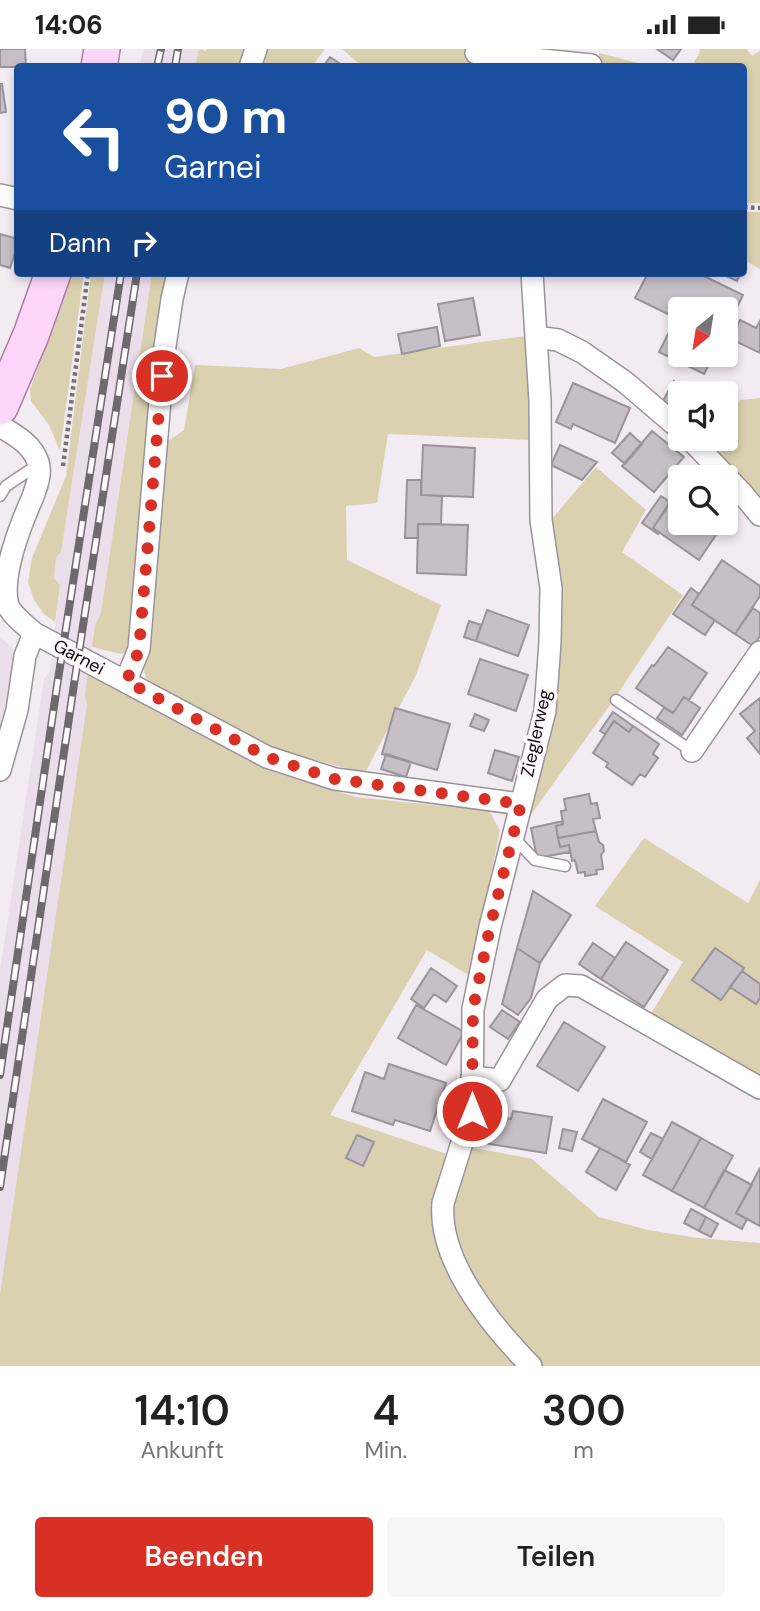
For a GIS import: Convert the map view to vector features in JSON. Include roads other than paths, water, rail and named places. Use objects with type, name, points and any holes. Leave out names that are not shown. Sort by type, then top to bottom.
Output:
[{"type":"main road","points":[[0,407],[32,335],[52,277]]},
{"type":"street","points":[[477,56],[566,63]]},
{"type":"street","points":[[126,681],[139,649],[164,353],[177,277]]},
{"type":"street","name":"Zieglerweg","points":[[531,1366],[464,1280],[447,1244],[442,1212],[472,1111],[473,1009],[490,927],[545,711],[551,588],[541,520],[540,401],[532,277]]},
{"type":"street","points":[[536,337],[558,340],[582,352],[625,382],[668,419]]},
{"type":"street","points":[[0,426],[32,450],[39,464]]},
{"type":"street","points":[[702,451],[760,515]]},
{"type":"street","name":"Garnei","points":[[39,464],[39,478],[5,565],[2,584],[6,603],[16,618],[34,632],[267,757],[335,779],[521,804]]},
{"type":"street","name":"Garnei","points":[[0,770],[17,710],[25,656],[34,632]]},
{"type":"street","points":[[692,751],[760,652]]},
{"type":"street","points":[[472,1077],[500,1080],[547,999],[565,985],[581,986],[760,1088]]},
{"type":"lane","points":[[0,496],[6,486],[39,464]]},
{"type":"lane","points":[[616,700],[692,751]]},
{"type":"lane","points":[[513,837],[536,860],[565,866]]},
{"type":"railway","points":[[158,63],[161,49]]},
{"type":"railway","points":[[176,63],[178,49]]},
{"type":"railway","points":[[0,1075],[120,277]]},
{"type":"railway","points":[[0,1187],[136,277]]}]
